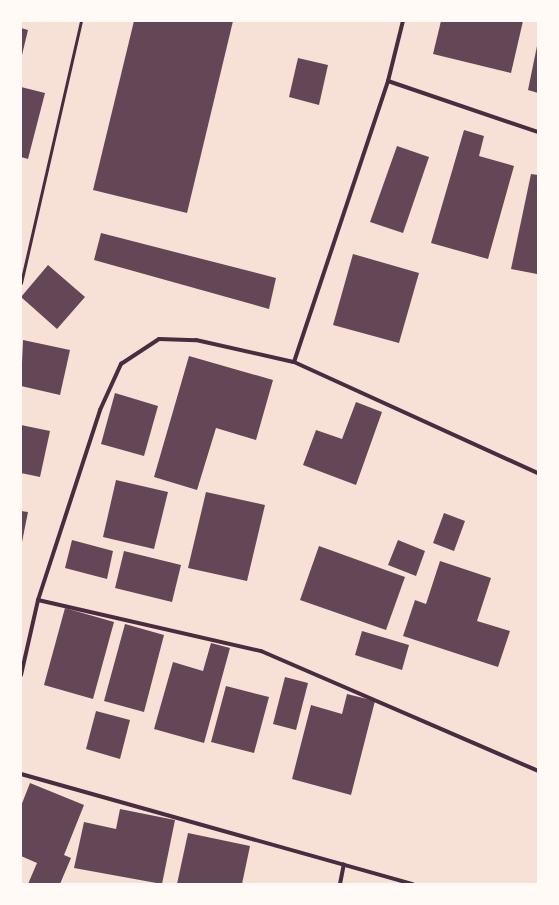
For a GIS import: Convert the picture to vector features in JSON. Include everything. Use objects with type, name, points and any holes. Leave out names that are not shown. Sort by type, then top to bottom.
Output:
[{"type":"street","points":[[294,362],[388,81],[403,21]]},
{"type":"street","points":[[388,81],[538,132]]},
{"type":"street","points":[[21,676],[38,600],[100,410],[121,364],[159,339],[196,340],[294,362],[538,473]]},
{"type":"street","points":[[38,600],[261,651],[538,771]]},
{"type":"street","points":[[21,774],[413,884]]},
{"type":"street","points":[[340,884],[344,864]]},
{"type":"lane","points":[[21,283],[81,21]]},
{"type":"building","points":[[134,21],[233,21],[187,213],[93,190]]},
{"type":"building","points":[[441,21],[523,21],[511,73],[433,54]]},
{"type":"building","points":[[21,28],[28,30],[22,55],[21,54]]},
{"type":"building","points":[[538,46],[538,93],[528,90]]},
{"type":"building","points":[[298,58],[328,65],[319,105],[289,97]]},
{"type":"building","points":[[21,87],[45,93],[28,159],[21,157]]},
{"type":"building","points":[[464,130],[484,136],[479,156],[514,166],[488,259],[431,243]]},
{"type":"building","points":[[397,146],[429,157],[403,233],[370,222]]},
{"type":"building","points":[[531,174],[538,175],[537,274],[511,269]]},
{"type":"building","points":[[101,233],[276,278],[269,309],[94,260]]},
{"type":"building","points":[[353,254],[419,273],[399,343],[333,325]]},
{"type":"building","points":[[48,265],[85,297],[57,329],[21,297]]},
{"type":"building","points":[[23,340],[70,350],[60,395],[21,386]]},
{"type":"building","points":[[189,356],[273,380],[256,440],[216,428],[197,490],[154,477]]},
{"type":"building","points":[[115,393],[158,406],[144,456],[101,444]]},
{"type":"building","points":[[356,402],[382,412],[356,485],[303,465],[316,430],[342,439]]},
{"type":"building","points":[[21,425],[50,431],[40,477],[21,473]]},
{"type":"building","points":[[116,480],[168,492],[154,549],[103,537]]},
{"type":"building","points":[[206,492],[265,505],[247,581],[188,568]]},
{"type":"building","points":[[21,511],[28,512],[22,542],[21,542]]},
{"type":"building","points":[[444,513],[465,521],[454,551],[433,543]]},
{"type":"building","points":[[72,540],[113,551],[107,579],[65,568]]},
{"type":"building","points":[[398,540],[425,551],[416,576],[388,565]]},
{"type":"building","points":[[319,546],[405,577],[386,630],[300,600]]},
{"type":"building","points":[[124,551],[181,565],[172,602],[115,588]]},
{"type":"building","points":[[440,561],[491,578],[477,621],[510,631],[498,667],[403,636],[415,600],[426,604]]},
{"type":"building","points":[[65,608],[114,622],[93,699],[44,685]]},
{"type":"building","points":[[125,624],[164,635],[144,712],[104,701]]},
{"type":"building","points":[[362,631],[409,645],[402,670],[355,655]]},
{"type":"building","points":[[211,643],[230,648],[204,743],[154,729],[173,662],[203,671]]},
{"type":"building","points":[[285,677],[308,683],[296,730],[273,724]]},
{"type":"building","points":[[226,686],[269,697],[254,753],[211,742]]},
{"type":"building","points":[[347,694],[375,701],[351,795],[292,779],[311,705],[342,714]]},
{"type":"building","points":[[96,711],[130,720],[120,759],[86,749]]},
{"type":"building","points":[[30,783],[84,805],[64,855],[71,858],[60,884],[28,884],[37,863],[21,856],[21,806]]},
{"type":"building","points":[[120,809],[175,820],[162,884],[74,868],[84,822],[116,829]]},
{"type":"building","points":[[188,833],[250,846],[242,884],[177,884]]}]
